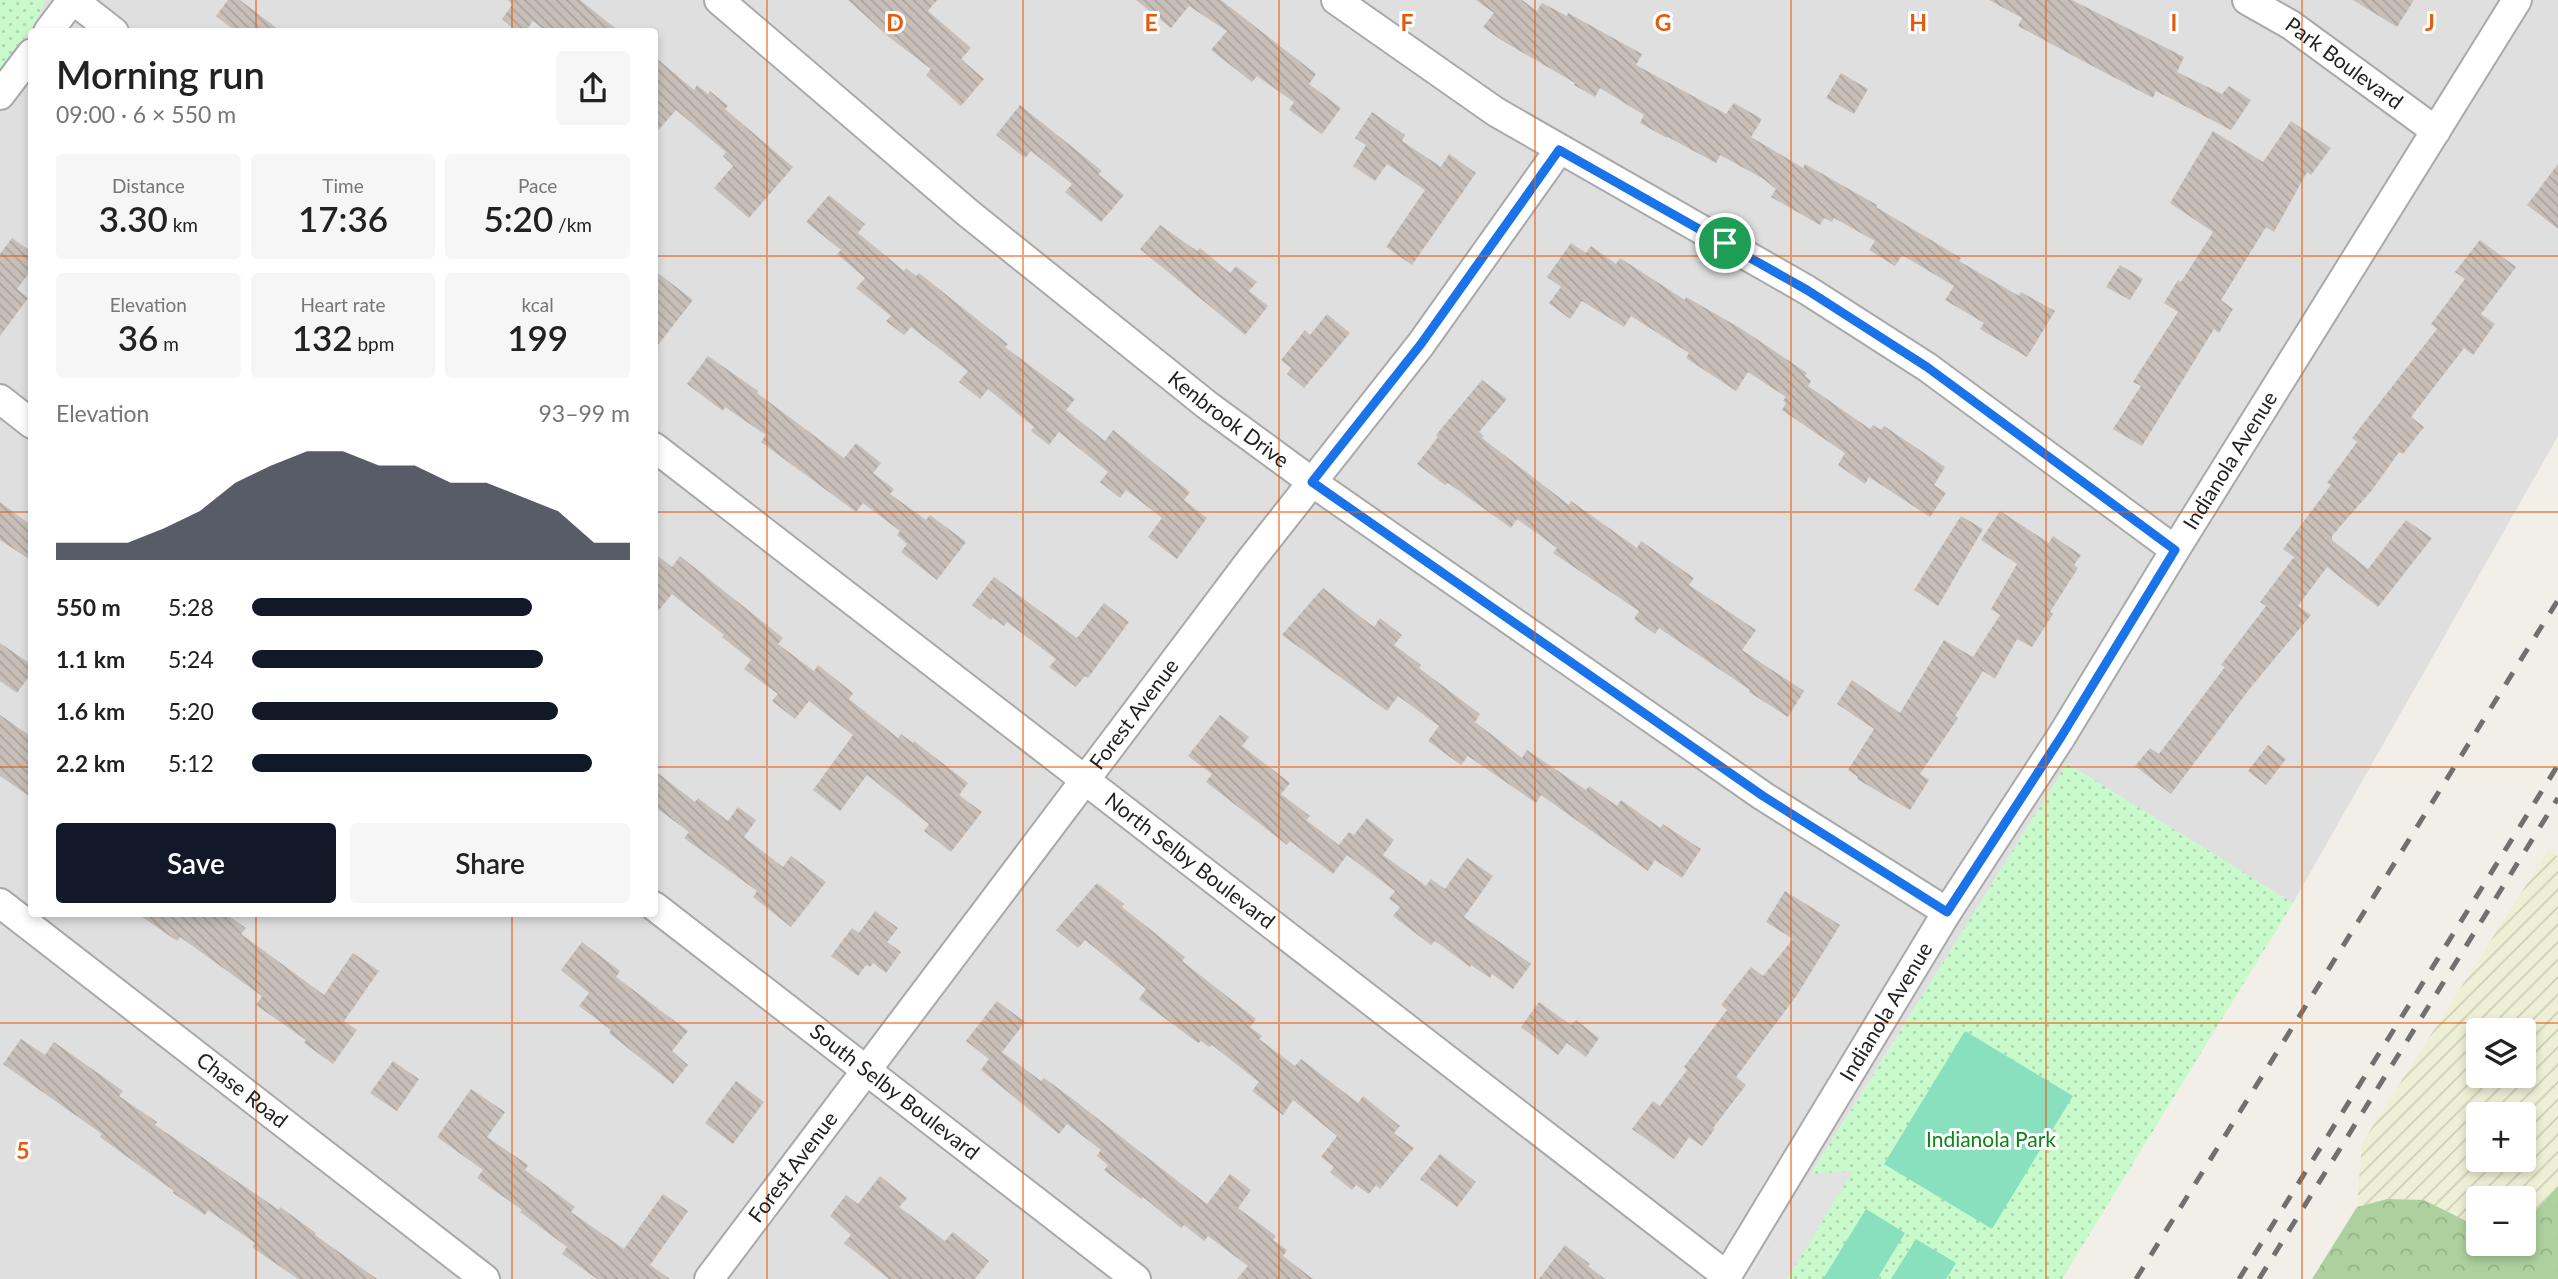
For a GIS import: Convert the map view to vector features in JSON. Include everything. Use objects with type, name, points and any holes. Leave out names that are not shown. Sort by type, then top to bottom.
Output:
[{"type":"street","points":[[51,28],[73,0],[109,28]]},
{"type":"street","name":"Kenbrook Drive","points":[[719,0],[968,213],[1207,405],[1312,482],[1763,796],[1947,912]]},
{"type":"street","points":[[1336,0],[1496,112],[1807,290],[1927,367],[2175,550]]},
{"type":"street","name":"Park Boulevard","points":[[2247,0],[2291,25],[2436,131]]},
{"type":"street","name":"Indianola Avenue","points":[[1726,1277],[1947,912],[2061,737],[2517,0]]},
{"type":"street","points":[[0,95],[28,58]]},
{"type":"street","name":"Forest Avenue","points":[[709,1279],[1250,561],[1421,344],[1559,150]]},
{"type":"street","points":[[0,399],[28,421]]},
{"type":"street","name":"North Selby Boulevard","points":[[658,450],[1726,1277]]},
{"type":"street","name":"Chase Road","points":[[0,903],[485,1279]]},
{"type":"street","name":"South Selby Boulevard","points":[[658,909],[1136,1279]]},
{"type":"shaded area","points":[[0,0],[2558,0],[2558,436],[2293,903],[2067,764],[1745,1279],[0,1279]]},
{"type":"shaded area","points":[[1853,1171],[1787,1279],[1746,1279],[1811,1174]]},
{"type":"green space","points":[[0,0],[44,0],[33,26],[28,28],[28,32],[0,68]]},
{"type":"green space","name":"Indianola Park","points":[[2067,763],[2293,903],[2062,1279],[1746,1279]]},
{"type":"green space","points":[[2549,849],[2558,857],[2558,1186],[2536,1211],[2536,1186],[2466,1186],[2466,1221],[2424,1200],[2387,1199],[2357,1207],[2362,1143]]},
{"type":"green space","points":[[1965,1031],[2073,1096],[1992,1229],[1884,1164]]},
{"type":"green space","points":[[2558,1186],[2558,1279],[2312,1279],[2357,1207],[2387,1199],[2424,1200],[2466,1221],[2466,1256],[2536,1256],[2536,1211]]},
{"type":"green space","points":[[1866,1209],[1905,1233],[1877,1279],[1823,1279]]},
{"type":"green space","points":[[1916,1239],[1956,1263],[1946,1279],[1891,1279]]},
{"type":"building","points":[[228,0],[240,0],[277,28],[231,28],[216,16]]},
{"type":"building","points":[[507,0],[580,0],[615,28],[542,28],[533,21],[528,28],[513,28],[502,19],[513,4]]},
{"type":"building","points":[[848,0],[937,0],[928,11],[971,48],[961,59],[984,79],[961,106],[926,75],[931,69],[889,37]]},
{"type":"building","points":[[1136,0],[1221,0],[1316,74],[1309,84],[1341,108],[1322,134],[1289,110],[1294,102],[1257,76],[1252,82],[1211,50],[1227,31],[1189,6],[1171,28]]},
{"type":"building","points":[[1476,0],[1522,0],[1537,11],[1542,3],[1567,16],[1568,13],[1642,54],[1636,65],[1726,114],[1734,103],[1762,119],[1751,137],[1803,168],[1805,164],[1877,205],[1876,207],[1961,258],[1959,261],[2019,296],[2021,292],[2055,311],[2027,357],[1980,329],[1984,323],[1945,300],[1954,286],[1902,255],[1895,266],[1869,250],[1875,241],[1834,218],[1832,222],[1824,218],[1820,225],[1771,197],[1776,189],[1762,178],[1720,155],[1716,163],[1667,138],[1640,123],[1644,115],[1600,88],[1595,97],[1501,40],[1483,27],[1494,13]]},
{"type":"building","points":[[1989,0],[2072,0],[2184,57],[2177,72],[2222,94],[2229,86],[2251,100],[2231,130],[2156,91],[2153,98],[2083,61],[2018,26],[2022,18]]},
{"type":"building","points":[[2353,0],[2414,0],[2397,27]]},
{"type":"building","points":[[658,59],[694,90],[697,85],[708,94],[710,91],[728,106],[725,109],[793,167],[749,218],[714,188],[733,166],[723,156],[726,152],[676,110],[658,130]]},
{"type":"building","points":[[1841,73],[1868,89],[1854,114],[1826,98]]},
{"type":"building","points":[[1020,105],[1102,171],[1098,174],[1124,195],[1101,222],[1065,192],[1072,184],[1031,151],[1025,158],[996,135]]},
{"type":"building","points":[[1372,112],[1405,135],[1402,141],[1441,167],[1449,154],[1476,173],[1412,265],[1386,247],[1425,190],[1387,164],[1375,181],[1353,166],[1366,145],[1355,138]]},
{"type":"building","points":[[2291,121],[2331,148],[2311,175],[2307,172],[2274,232],[2266,227],[2221,300],[2233,309],[2219,333],[2214,329],[2142,446],[2113,429],[2141,386],[2133,382],[2178,312],[2164,303],[2213,232],[2170,203],[2213,131],[2263,162]]},
{"type":"building","points":[[2558,164],[2558,229],[2527,205]]},
{"type":"building","points":[[829,195],[865,224],[858,233],[904,271],[906,268],[916,276],[919,273],[1008,344],[1005,347],[1075,399],[1066,410],[1105,441],[1113,430],[1190,492],[1184,500],[1207,518],[1177,559],[1148,537],[1162,518],[1126,490],[1120,498],[1100,482],[1108,472],[1059,432],[1049,445],[1031,431],[1034,427],[988,389],[980,399],[959,382],[968,371],[911,327],[904,335],[886,321],[891,316],[856,288],[865,278],[837,254],[841,250],[806,222]]},
{"type":"building","points":[[1160,225],[1197,251],[1200,248],[1230,273],[1236,266],[1257,282],[1249,291],[1268,306],[1245,335],[1140,249]]},
{"type":"building","points":[[12,238],[28,249],[28,274],[17,289],[28,298],[0,336],[0,254]]},
{"type":"building","points":[[2480,240],[2516,267],[2481,314],[2495,324],[2473,355],[2464,348],[2411,417],[2424,427],[2403,454],[2399,452],[2372,490],[2332,536],[2332,540],[2368,569],[2406,520],[2432,538],[2378,607],[2327,567],[2298,606],[2311,615],[2251,687],[2171,794],[2135,766],[2150,748],[2159,754],[2225,667],[2221,665],[2266,606],[2260,602],[2294,557],[2283,549],[2331,485],[2327,483],[2357,442],[2352,438],[2437,329],[2431,324],[2465,279],[2455,272]]},
{"type":"building","points":[[1571,243],[1586,253],[1591,246],[1616,264],[1620,258],[1685,300],[1686,297],[1740,328],[1807,373],[1805,376],[1811,381],[1808,386],[1870,429],[1873,425],[1881,430],[1884,426],[1945,467],[1934,485],[1946,493],[1930,517],[1869,477],[1865,484],[1838,465],[1845,453],[1782,410],[1786,397],[1748,372],[1736,391],[1686,358],[1689,353],[1631,316],[1624,327],[1582,301],[1570,319],[1549,303],[1561,287],[1547,277]]},
{"type":"building","points":[[2120,265],[2143,279],[2130,300],[2106,287]]},
{"type":"building","points":[[658,273],[693,300],[658,345]]},
{"type":"building","points":[[1327,314],[1350,333],[1304,388],[1287,374],[1291,368],[1281,360],[1305,330],[1310,335]]},
{"type":"building","points":[[708,356],[844,458],[856,443],[881,463],[873,473],[894,489],[890,494],[926,520],[930,515],[966,542],[937,580],[901,552],[907,544],[897,535],[900,531],[863,503],[856,512],[761,442],[766,435],[725,407],[723,411],[687,384]]},
{"type":"building","points":[[1482,380],[1507,399],[1479,432],[1484,436],[1482,438],[1569,505],[1571,501],[1637,548],[1641,541],[1694,578],[1689,585],[1756,630],[1742,650],[1804,691],[1788,717],[1659,628],[1655,634],[1634,619],[1639,611],[1553,553],[1557,548],[1517,519],[1511,528],[1417,464],[1438,437],[1436,435]]},
{"type":"building","points":[[0,502],[28,523],[28,558],[0,540]]},
{"type":"building","points":[[2000,511],[2049,543],[2053,536],[2081,555],[2074,565],[2078,568],[2032,647],[2017,639],[1995,679],[1983,671],[1955,716],[1958,718],[1920,774],[1929,780],[1910,810],[1857,779],[1858,777],[1848,770],[1874,729],[1837,704],[1852,680],[1900,713],[1944,640],[1973,657],[2000,615],[1991,609],[2017,564],[1981,540]]},
{"type":"building","points":[[1961,516],[1983,529],[1938,606],[1914,590]]},
{"type":"building","points":[[658,556],[672,567],[680,556],[783,638],[778,644],[814,671],[818,665],[853,693],[849,699],[898,738],[901,734],[913,743],[914,741],[968,783],[959,795],[982,812],[951,852],[924,831],[929,824],[867,775],[840,811],[813,790],[853,735],[809,701],[795,719],[772,701],[778,694],[744,669],[751,660],[672,594],[658,611]]},
{"type":"building","points":[[994,577],[1077,638],[1104,603],[1129,622],[1088,678],[1085,676],[1076,687],[1049,667],[1056,659],[1007,622],[1004,626],[993,618],[991,620],[972,605]]},
{"type":"building","points":[[1323,588],[1374,627],[1380,618],[1402,635],[1394,645],[1421,665],[1419,668],[1480,714],[1475,722],[1522,758],[1527,750],[1586,790],[1589,786],[1617,806],[1621,800],[1660,828],[1663,824],[1701,849],[1682,878],[1655,860],[1648,871],[1541,795],[1536,803],[1468,756],[1461,765],[1428,741],[1439,726],[1398,696],[1387,711],[1282,635]]},
{"type":"building","points":[[0,643],[28,662],[28,678],[17,693],[0,681]]},
{"type":"building","points":[[0,715],[28,734],[28,795],[0,776]]},
{"type":"building","points":[[1220,715],[1249,737],[1242,746],[1290,783],[1281,794],[1310,816],[1306,820],[1339,845],[1349,832],[1354,835],[1367,818],[1394,840],[1383,855],[1426,886],[1431,879],[1445,889],[1467,858],[1493,876],[1464,917],[1531,964],[1513,989],[1492,974],[1490,978],[1471,965],[1470,967],[1435,941],[1431,945],[1393,916],[1400,907],[1389,899],[1395,891],[1347,855],[1333,874],[1290,841],[1287,845],[1206,782],[1212,774],[1188,756]]},
{"type":"building","points":[[2268,745],[2286,759],[2266,785],[2248,771]]},
{"type":"building","points":[[658,773],[695,802],[698,798],[728,821],[738,807],[756,820],[744,837],[783,867],[791,856],[826,882],[791,927],[753,897],[757,891],[684,838],[689,832],[658,809]]},
{"type":"building","points":[[1097,883],[1124,904],[1122,907],[1185,957],[1182,961],[1256,1019],[1250,1027],[1262,1036],[1259,1039],[1295,1066],[1301,1059],[1358,1103],[1363,1096],[1400,1126],[1394,1133],[1414,1148],[1380,1189],[1376,1185],[1369,1194],[1356,1185],[1352,1190],[1330,1172],[1334,1167],[1321,1157],[1337,1136],[1293,1100],[1283,1115],[1252,1091],[1259,1082],[1212,1045],[1209,1047],[1201,1041],[1198,1043],[1139,999],[1146,989],[1085,940],[1078,948],[1056,930]]},
{"type":"building","points":[[1785,891],[1840,925],[1797,995],[1736,1077],[1746,1085],[1713,1128],[1715,1129],[1702,1146],[1689,1137],[1674,1159],[1632,1129],[1653,1101],[1660,1106],[1687,1070],[1684,1067],[1727,1010],[1721,1005],[1751,967],[1763,976],[1793,939],[1766,922]]},
{"type":"building","points":[[875,911],[898,928],[887,942],[901,952],[886,973],[873,963],[870,967],[866,965],[858,976],[831,956],[852,928],[859,933]]},
{"type":"building","points":[[142,917],[230,917],[246,928],[241,934],[324,995],[353,953],[379,971],[344,1021],[357,1030],[333,1064],[304,1043],[306,1040],[256,1005],[262,996],[180,937],[177,941]]},
{"type":"building","points":[[582,942],[620,971],[616,977],[688,1031],[672,1051],[688,1065],[673,1084],[579,1006],[589,993],[561,970]]},
{"type":"building","points":[[997,1001],[1025,1022],[1002,1052],[1041,1081],[1044,1078],[1070,1097],[1207,1204],[1230,1174],[1251,1190],[1238,1208],[1276,1236],[1273,1240],[1287,1250],[1283,1256],[1313,1279],[1237,1279],[1248,1266],[1208,1236],[1204,1241],[1184,1225],[1181,1228],[1143,1197],[1141,1199],[1104,1170],[1108,1165],[1097,1156],[1101,1150],[1067,1124],[1059,1134],[981,1070],[989,1059],[966,1041]]},
{"type":"building","points":[[1539,1002],[1571,1025],[1576,1020],[1599,1038],[1586,1057],[1567,1043],[1558,1055],[1521,1027]]},
{"type":"building","points":[[21,1039],[45,1055],[54,1042],[123,1091],[119,1096],[157,1122],[155,1125],[279,1210],[280,1207],[377,1279],[298,1279],[252,1247],[255,1243],[208,1210],[205,1215],[173,1193],[174,1191],[100,1137],[102,1134],[3,1064]]},
{"type":"building","points":[[393,1061],[419,1079],[397,1111],[370,1093]]},
{"type":"building","points":[[736,1081],[764,1102],[733,1144],[705,1123]]},
{"type":"building","points":[[471,1089],[505,1112],[487,1137],[528,1165],[525,1170],[575,1207],[571,1212],[624,1249],[663,1194],[688,1211],[650,1265],[670,1279],[597,1279],[562,1254],[567,1247],[477,1178],[483,1170],[437,1137]]},
{"type":"building","points":[[1440,1154],[1476,1182],[1457,1207],[1420,1179]]},
{"type":"building","points":[[880,1176],[907,1198],[899,1207],[945,1241],[953,1232],[989,1261],[975,1279],[889,1279],[844,1243],[851,1235],[830,1216],[846,1195],[858,1204]]},
{"type":"building","points":[[1565,1245],[1590,1264],[1588,1266],[1605,1279],[1539,1279]]},
{"type":"railway","points":[[2136,1279],[2558,600]]},
{"type":"railway","points":[[2239,1279],[2558,765]]},
{"type":"railway","points":[[2259,1279],[2558,798]]},
{"type":"route","points":[[1559,150],[1725,243],[1807,290],[1927,367],[2175,550],[2061,737],[1947,912],[1763,796],[1312,482],[1421,344],[1559,150]]}]
